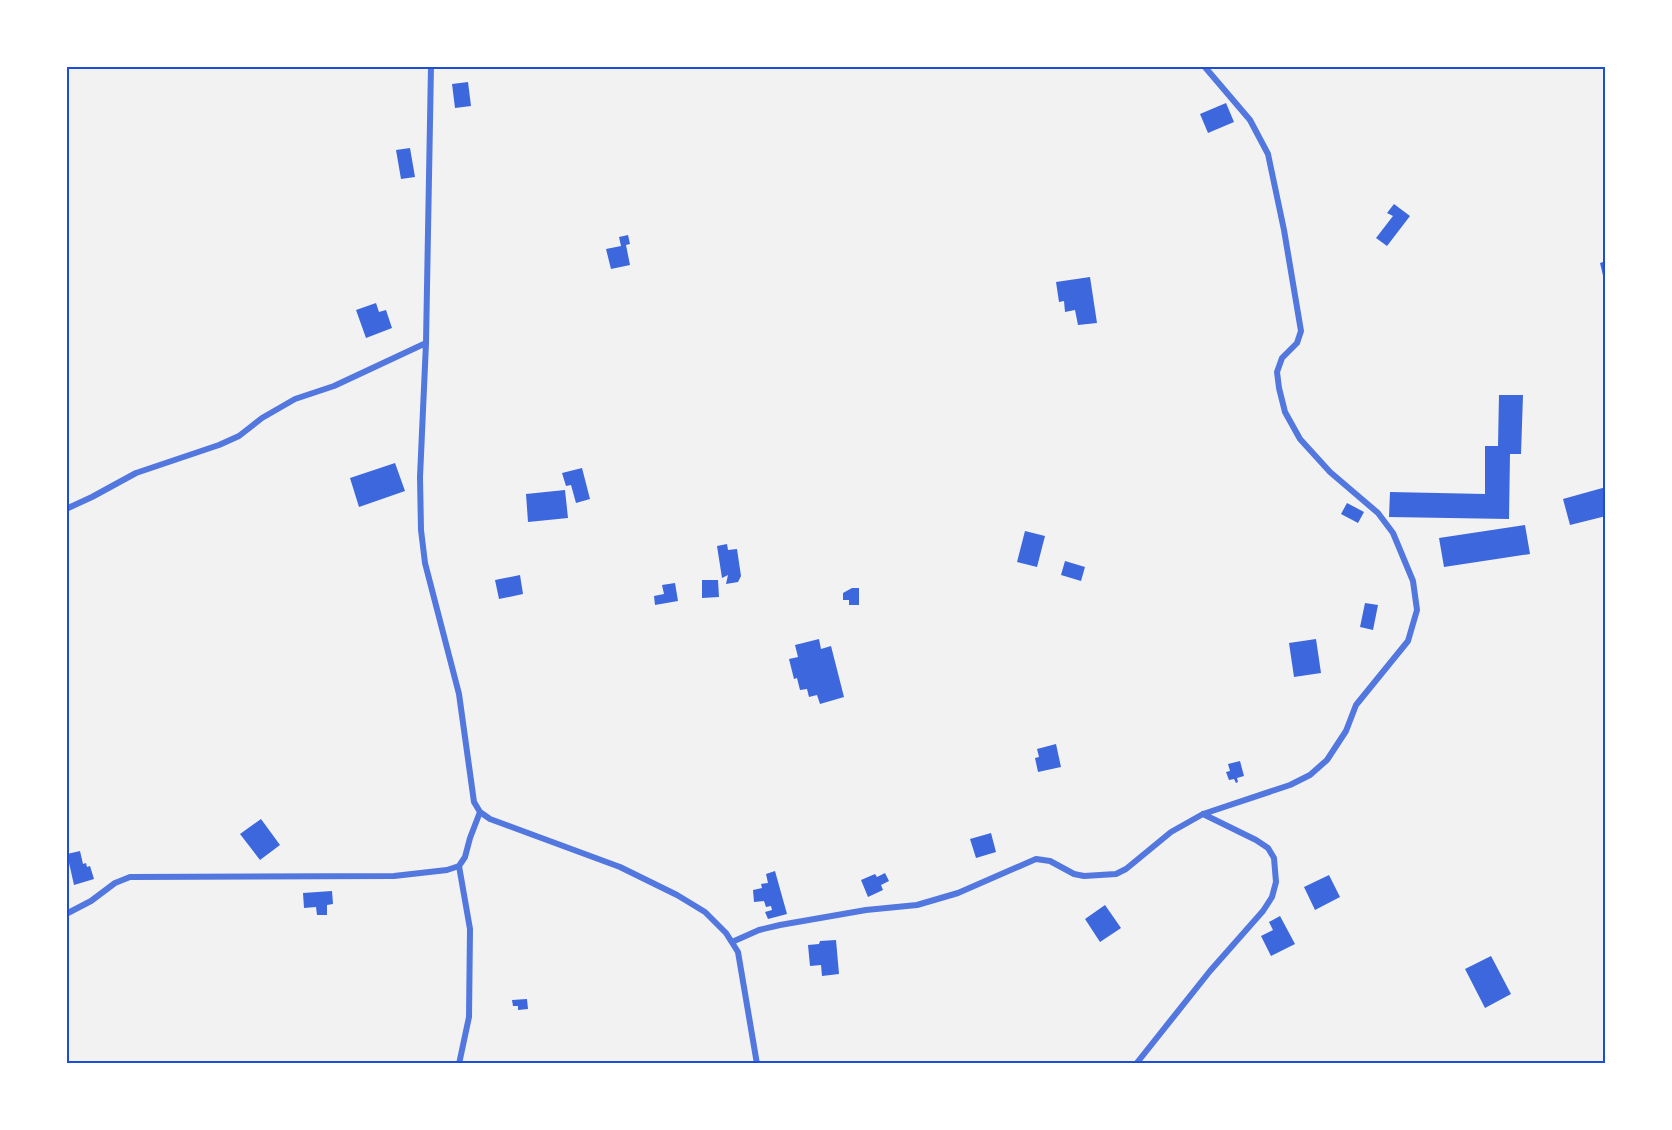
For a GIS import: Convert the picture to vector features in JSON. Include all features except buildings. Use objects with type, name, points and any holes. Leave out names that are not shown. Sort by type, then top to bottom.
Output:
[{"type":"street","points":[[431,66],[426,343],[420,477],[421,530],[425,564],[459,694],[474,802],[480,812],[490,819],[620,867],[677,895],[705,912],[726,933],[738,952],[757,1064]]},
{"type":"street","points":[[732,942],[759,930],[780,925],[917,904],[958,893],[1036,859],[1050,861],[1074,874],[1084,876],[1116,874],[1126,869],[1171,832],[1203,814],[1290,785],[1310,775],[1327,760],[1346,731],[1356,705],[1408,641],[1417,610],[1413,581],[1393,533],[1378,513],[1330,472],[1300,439],[1285,412],[1277,372],[1282,358],[1297,343],[1301,331],[1268,154],[1250,120],[1204,66]]},
{"type":"street","points":[[66,509],[92,498],[136,473],[239,436],[262,418],[296,399],[334,386],[426,343]]},
{"type":"street","points":[[66,914],[92,901],[115,883],[130,877],[394,876],[447,870],[459,866],[465,857],[480,812]]},
{"type":"street","points":[[1136,1064],[1210,971],[1263,911],[1272,897],[1276,882],[1274,858],[1268,848],[1203,814]]},
{"type":"street","points":[[459,866],[470,929],[469,1017],[459,1064]]}]
